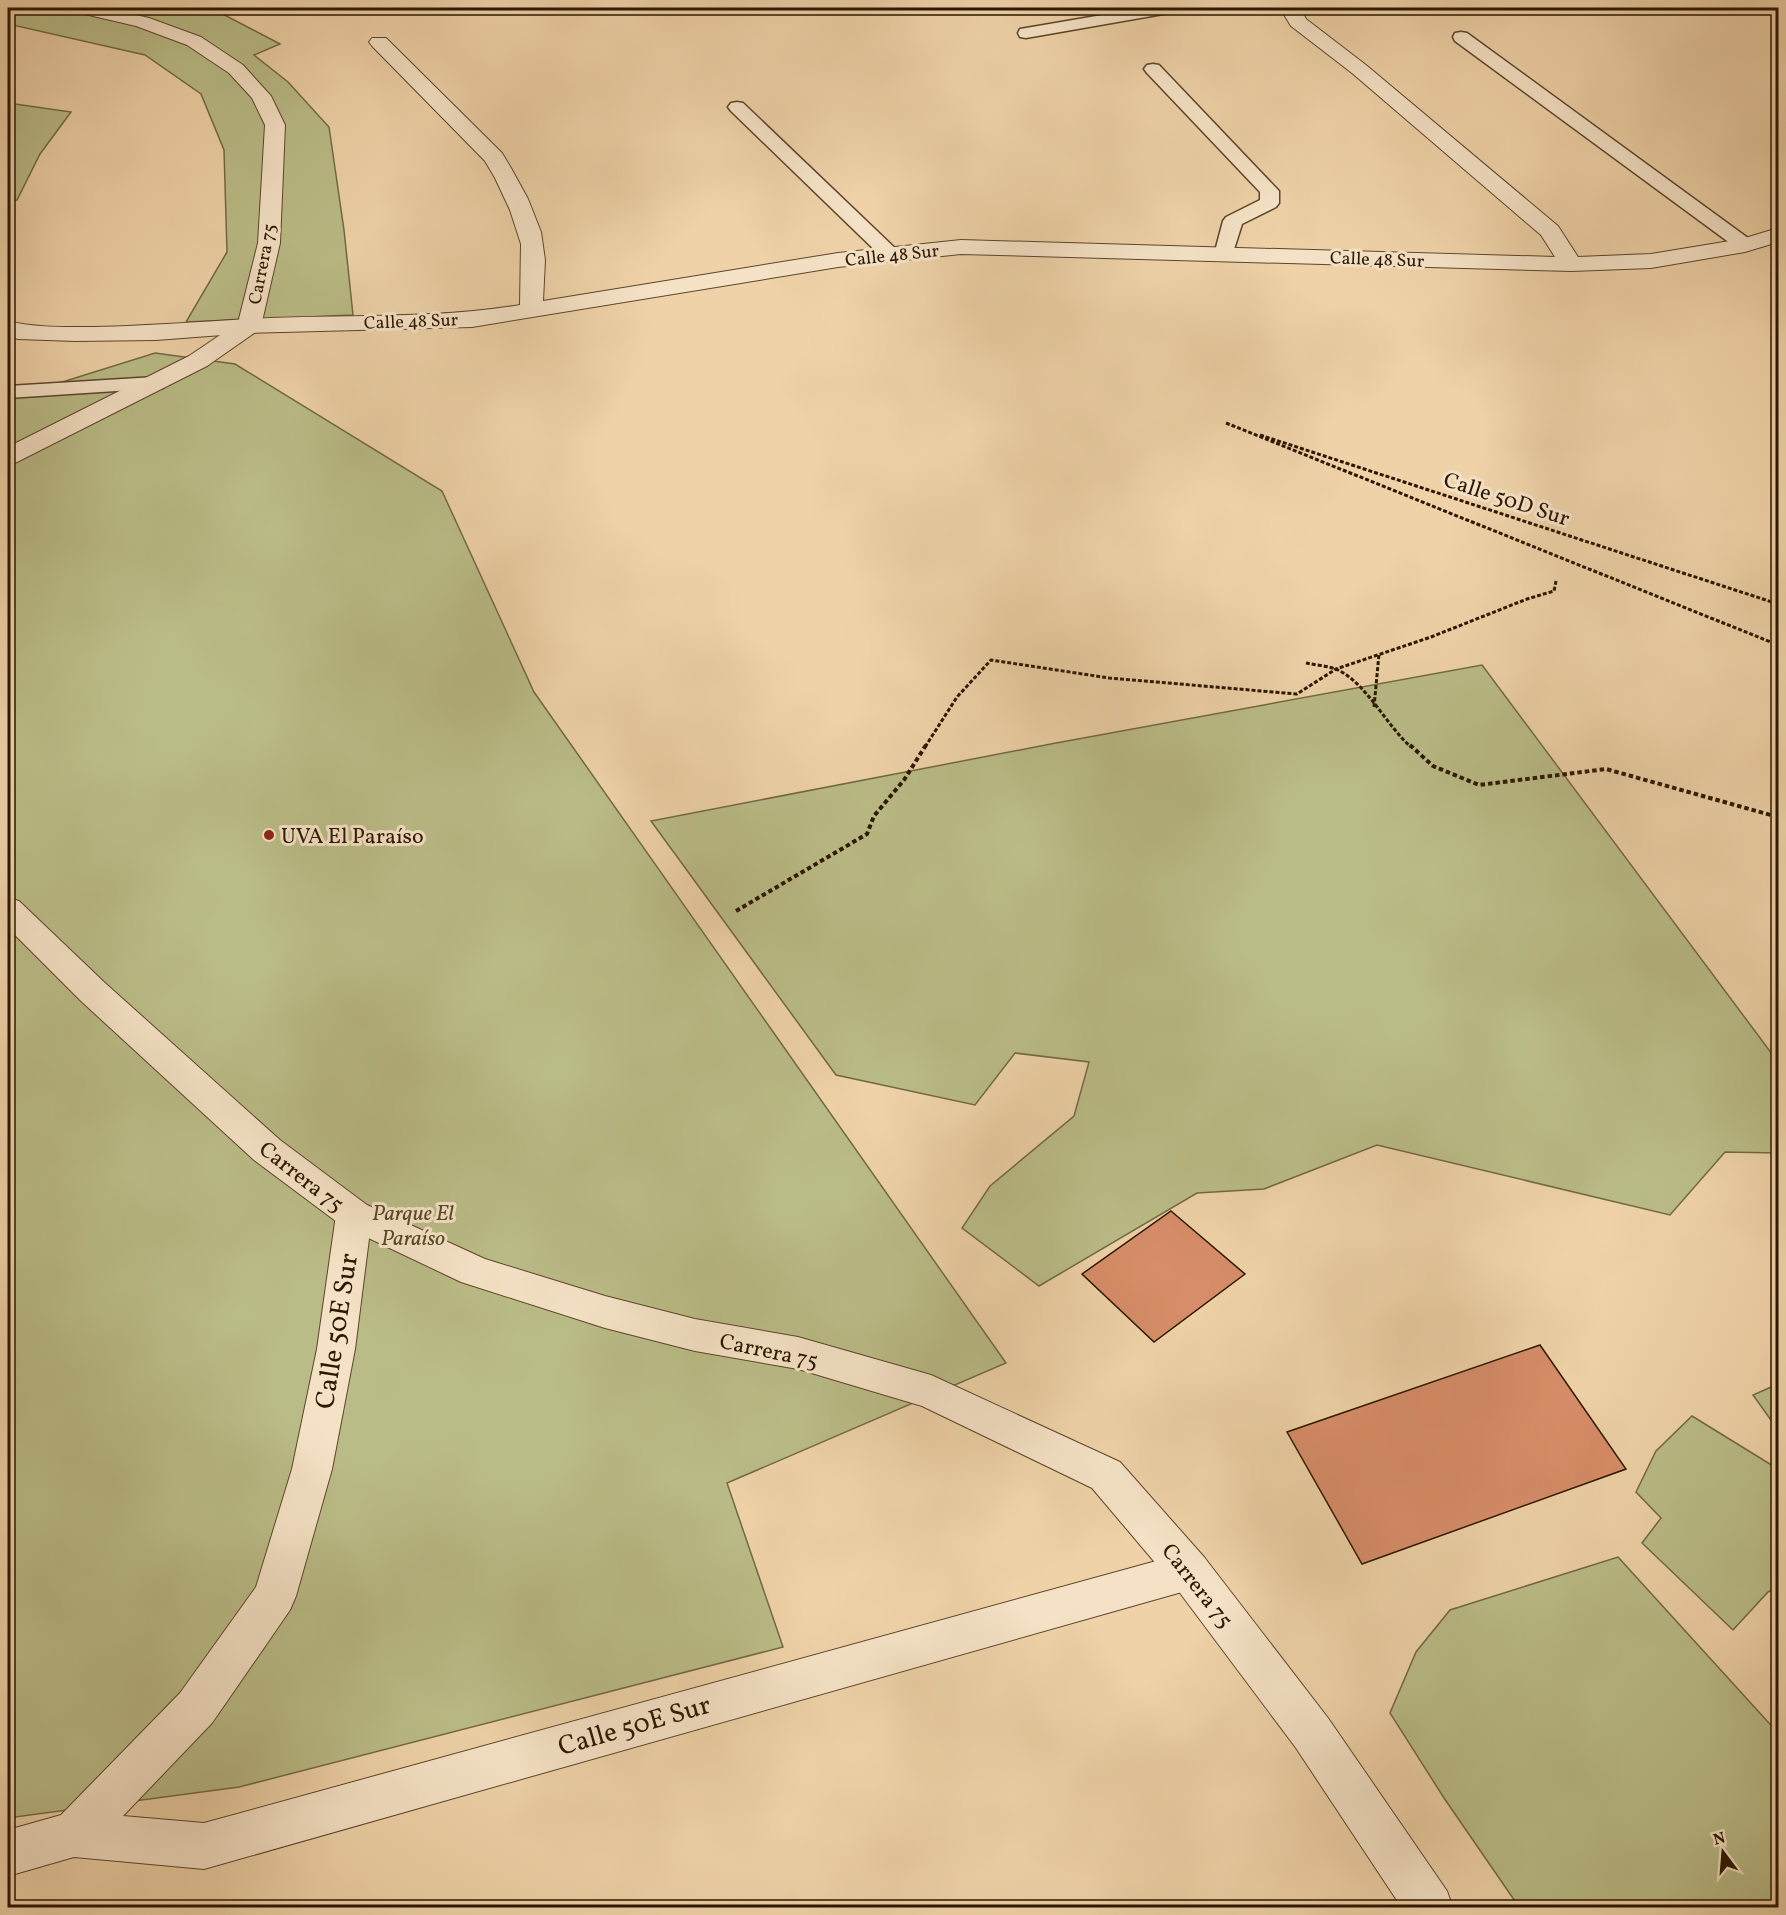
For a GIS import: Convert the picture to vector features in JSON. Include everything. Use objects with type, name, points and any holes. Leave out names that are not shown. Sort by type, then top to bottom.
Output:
[{"type":"street","name":"Carrera 75","points":[[8,457],[198,361],[249,326],[269,243],[275,125],[261,96],[236,69],[194,40],[142,21],[83,8]]},
{"type":"street","points":[[1296,8],[1293,13],[1298,22],[1359,69],[1550,231],[1571,264]]},
{"type":"street","points":[[379,42],[494,158],[507,179],[532,245],[531,310]]},
{"type":"street","name":"Calle 48 Sur","points":[[8,328],[18,332],[98,334],[156,333],[249,326],[472,320],[838,260],[961,247],[1571,264],[1651,261],[1745,245],[1779,235]]},
{"type":"street","name":"Carrera 75","points":[[8,909],[93,992],[267,1150],[354,1215],[474,1271],[605,1312],[695,1335],[798,1353],[931,1392],[1106,1475],[1189,1571],[1312,1733],[1430,1908]]},
{"type":"street","name":"Calle 50E Sur","points":[[74,1834],[196,1708],[275,1596],[312,1469],[336,1349],[354,1215]]},
{"type":"street","name":"Calle 50E Sur","points":[[8,1853],[74,1834],[204,1846],[1189,1571]]},
{"type":"lane","points":[[1026,33],[1169,8]]},
{"type":"lane","points":[[1461,37],[1745,245]]},
{"type":"lane","points":[[1154,69],[1270,191],[1269,203],[1233,220],[1224,255]]},
{"type":"lane","points":[[737,107],[891,255]]},
{"type":"lane","points":[[8,392],[155,383]]},
{"type":"path","name":"Calle 50D Sur","points":[[1779,604],[1226,423],[1779,645]]},
{"type":"path","points":[[736,910],[867,834],[874,816],[904,780],[957,697],[991,660],[1120,679],[1297,694],[1336,669],[1431,637],[1527,599],[1554,591],[1556,581]]},
{"type":"path","points":[[1374,707],[1379,654]]},
{"type":"path","points":[[1306,663],[1336,669],[1354,680],[1396,733],[1432,766],[1479,784],[1606,769],[1779,817]]},
{"type":"green space","points":[[8,8],[206,8],[213,9],[280,44],[254,55],[288,82],[329,127],[344,230],[353,315],[186,322],[227,252],[224,150],[201,94],[145,55],[8,24]]},
{"type":"green space","points":[[8,103],[71,112],[40,154],[17,200],[8,201]]},
{"type":"green space","name":"Parque El Paraíso","points":[[155,353],[235,364],[442,491],[534,692],[1006,1363],[727,1483],[783,1647],[239,1787],[8,1818],[8,390],[56,384]]},
{"type":"green space","points":[[1482,665],[1778,1062],[1778,1153],[1725,1152],[1670,1215],[1377,1145],[1264,1189],[1197,1193],[1039,1286],[962,1228],[990,1186],[1074,1116],[1089,1062],[1015,1053],[975,1105],[836,1075],[651,821],[1056,743]]},
{"type":"green space","points":[[1778,1384],[1778,1430],[1753,1395]]},
{"type":"green space","points":[[1692,1416],[1778,1469],[1778,1588],[1768,1592],[1733,1630],[1642,1543],[1661,1518],[1636,1492],[1656,1451]]},
{"type":"green space","points":[[1618,1557],[1778,1733],[1778,1907],[1519,1907],[1444,1798],[1390,1713],[1416,1652],[1450,1610]]},
{"type":"building","points":[[1171,1211],[1245,1274],[1154,1342],[1082,1274]]},
{"type":"building","points":[[1540,1345],[1626,1469],[1362,1564],[1287,1432]]},
{"type":"place","name":"UVA El Paraíso","points":[[269,835]]}]
